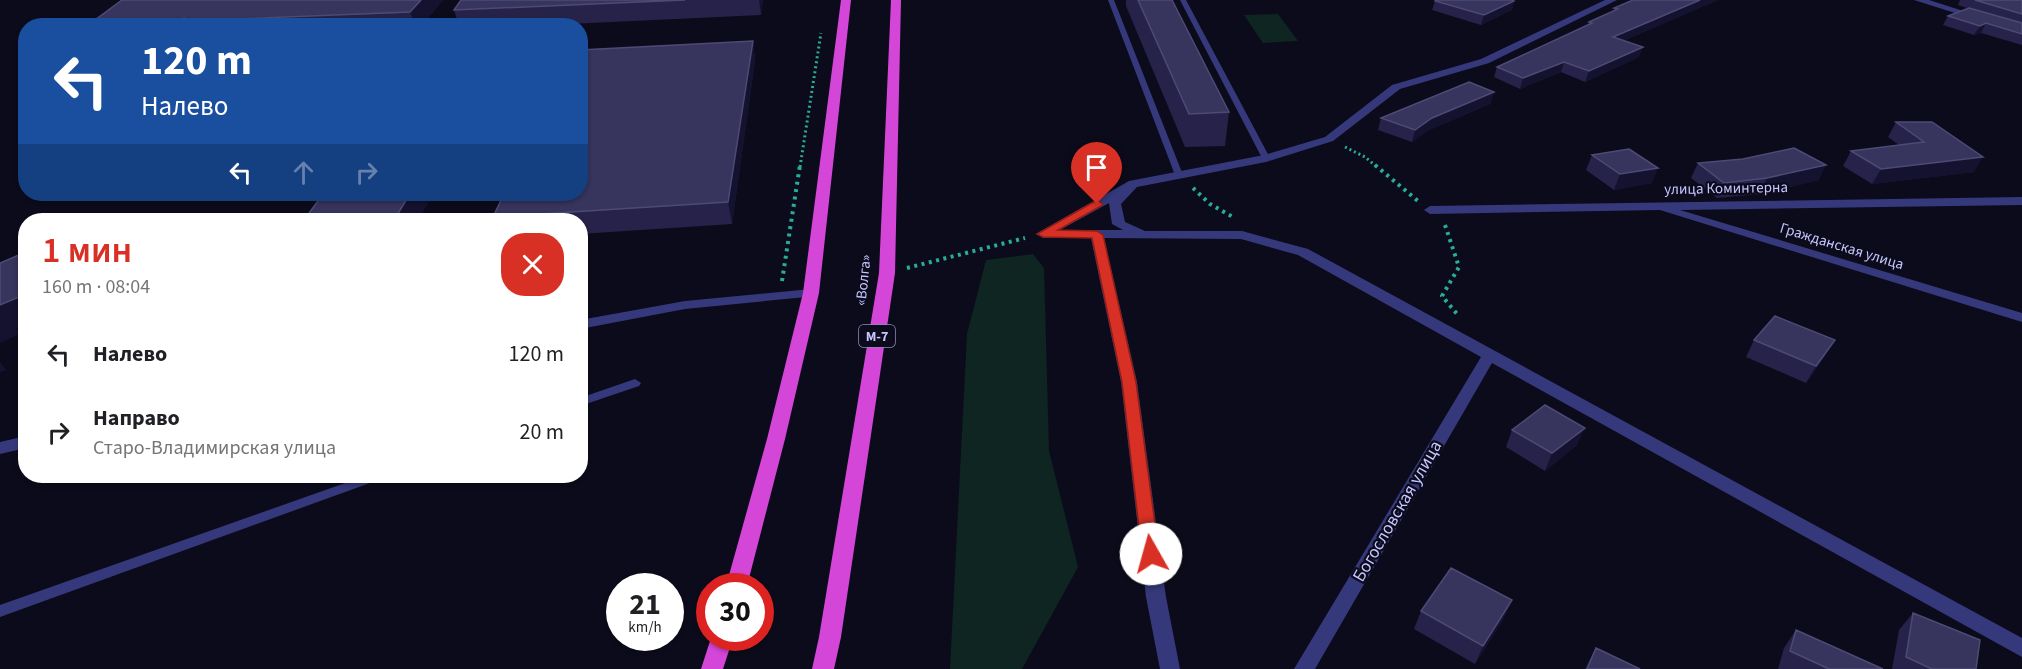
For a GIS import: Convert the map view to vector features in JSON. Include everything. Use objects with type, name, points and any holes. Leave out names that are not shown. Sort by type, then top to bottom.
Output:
[{"type":"highway","points":[[740,573],[777,439],[811,293],[846,0]]},
{"type":"highway","name":"«Волга»","points":[[823,669],[832,625],[887,273],[896,0]]},
{"type":"highway","points":[[712,669],[718,651]]},
{"type":"street","points":[[1043,234],[1133,184],[1266,158],[1329,139],[1396,87],[1485,61],[1612,0]]},
{"type":"street","points":[[1919,0],[1985,19]]},
{"type":"street","points":[[1133,184],[1115,203],[1119,224],[1146,236]]},
{"type":"street","name":"улица Коминтерна","points":[[1430,210],[2022,201]]},
{"type":"street","name":"Гражданская улица","points":[[1652,206],[2022,318]]},
{"type":"street","points":[[1043,234],[1242,235],[1303,252],[2022,648]]},
{"type":"street","points":[[1097,235],[1129,382],[1156,597],[1170,669]]},
{"type":"street","points":[[588,324],[685,304],[811,293]]},
{"type":"street","name":"Богословская улица","points":[[1304,669],[1490,354]]},
{"type":"street","points":[[0,448],[18,444]]},
{"type":"lane","points":[[1111,0],[1179,175]]},
{"type":"lane","points":[[1183,0],[1266,158]]},
{"type":"lane","points":[[588,399],[635,383]]},
{"type":"lane","points":[[0,611],[357,483]]},
{"type":"path","points":[[780,296],[823,24]]},
{"type":"path","points":[[1329,139],[1365,157],[1443,218],[1459,267],[1442,296],[1463,321]]},
{"type":"path","points":[[887,273],[1043,234]]},
{"type":"green space","points":[[1278,14],[1298,41],[1263,43],[1244,15]]},
{"type":"green space","points":[[1033,254],[1044,268],[1049,451],[1078,567],[1022,669],[950,669],[967,334],[986,260]]},
{"type":"building","points":[[122,0],[421,0],[410,12],[261,18],[98,18]]},
{"type":"building","points":[[461,0],[685,0],[454,10]]},
{"type":"building","points":[[1138,0],[1172,0],[1229,112],[1189,114]]},
{"type":"building","points":[[1436,0],[1512,0],[1514,1],[1484,15]]},
{"type":"building","points":[[1633,0],[1700,0],[1613,37],[1643,47],[1589,71],[1564,62],[1523,78],[1497,67],[1592,23],[1589,22]]},
{"type":"building","points":[[1975,0],[2022,0],[2022,14]]},
{"type":"building","points":[[1969,8],[2022,23],[2022,34],[1986,23],[1980,26],[1948,16]]},
{"type":"building","points":[[753,41],[728,202],[556,213],[495,213],[501,201],[588,201],[588,50]]},
{"type":"building","points":[[1469,82],[1494,92],[1432,118],[1415,130],[1381,118]]},
{"type":"building","points":[[1896,122],[1932,122],[1983,157],[1881,169],[1851,151],[1924,142]]},
{"type":"building","points":[[1794,148],[1826,165],[1767,178],[1724,183],[1698,163],[1743,159]]},
{"type":"building","points":[[1629,149],[1658,168],[1620,174],[1592,155]]},
{"type":"building","points":[[318,201],[406,201],[398,213],[309,213]]},
{"type":"building","points":[[18,255],[18,297],[0,305],[0,263]]},
{"type":"building","points":[[1775,316],[1835,340],[1816,366],[1754,340]]},
{"type":"building","points":[[1545,405],[1585,428],[1552,453],[1512,430]]},
{"type":"building","points":[[1451,568],[1512,600],[1483,646],[1421,611]]},
{"type":"building","points":[[1913,613],[1980,640],[1976,669],[1932,669],[1906,657]]},
{"type":"building","points":[[1796,630],[1883,669],[1829,669],[1790,651]]},
{"type":"building","points":[[1596,648],[1640,669],[1587,669]]},
{"type":"route","points":[[1097,204],[1043,234],[1097,235],[1129,382],[1151,554]]}]
